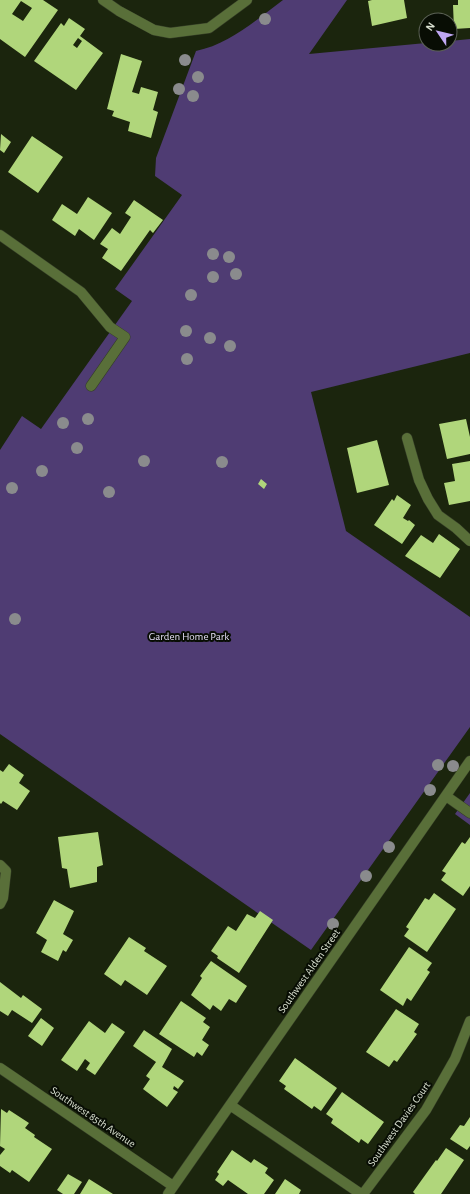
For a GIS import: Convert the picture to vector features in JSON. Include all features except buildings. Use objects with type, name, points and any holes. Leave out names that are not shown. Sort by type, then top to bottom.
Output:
[{"type":"street","points":[[103,0],[119,11],[154,30],[170,33],[209,28],[248,0]]},
{"type":"street","points":[[0,235],[81,292],[110,327],[125,337],[91,386]]},
{"type":"street","points":[[407,438],[419,480],[428,499],[438,515],[456,528],[470,542]]},
{"type":"street","name":"Southwest Alden Street","points":[[171,1190],[470,761]]},
{"type":"street","points":[[446,796],[470,813]]},
{"type":"street","points":[[0,865],[6,871],[3,898],[0,904]]},
{"type":"street","name":"Southwest Davies Court","points":[[362,1194],[426,1110],[455,1059],[470,1021]]},
{"type":"street","name":"Southwest 85th Avenue","points":[[0,1068],[171,1190]]},
{"type":"street","points":[[230,1105],[362,1194]]},
{"type":"green space","name":"Garden Home Park","points":[[283,0],[347,0],[309,54],[418,44],[418,52],[458,52],[458,40],[470,39],[470,353],[311,392],[346,531],[470,617],[470,727],[311,950],[0,734],[0,450],[22,416],[41,429],[132,301],[115,289],[182,195],[155,176],[156,158],[196,51],[220,43],[253,23]]},
{"type":"green space","points":[[470,793],[470,825],[455,814]]}]
